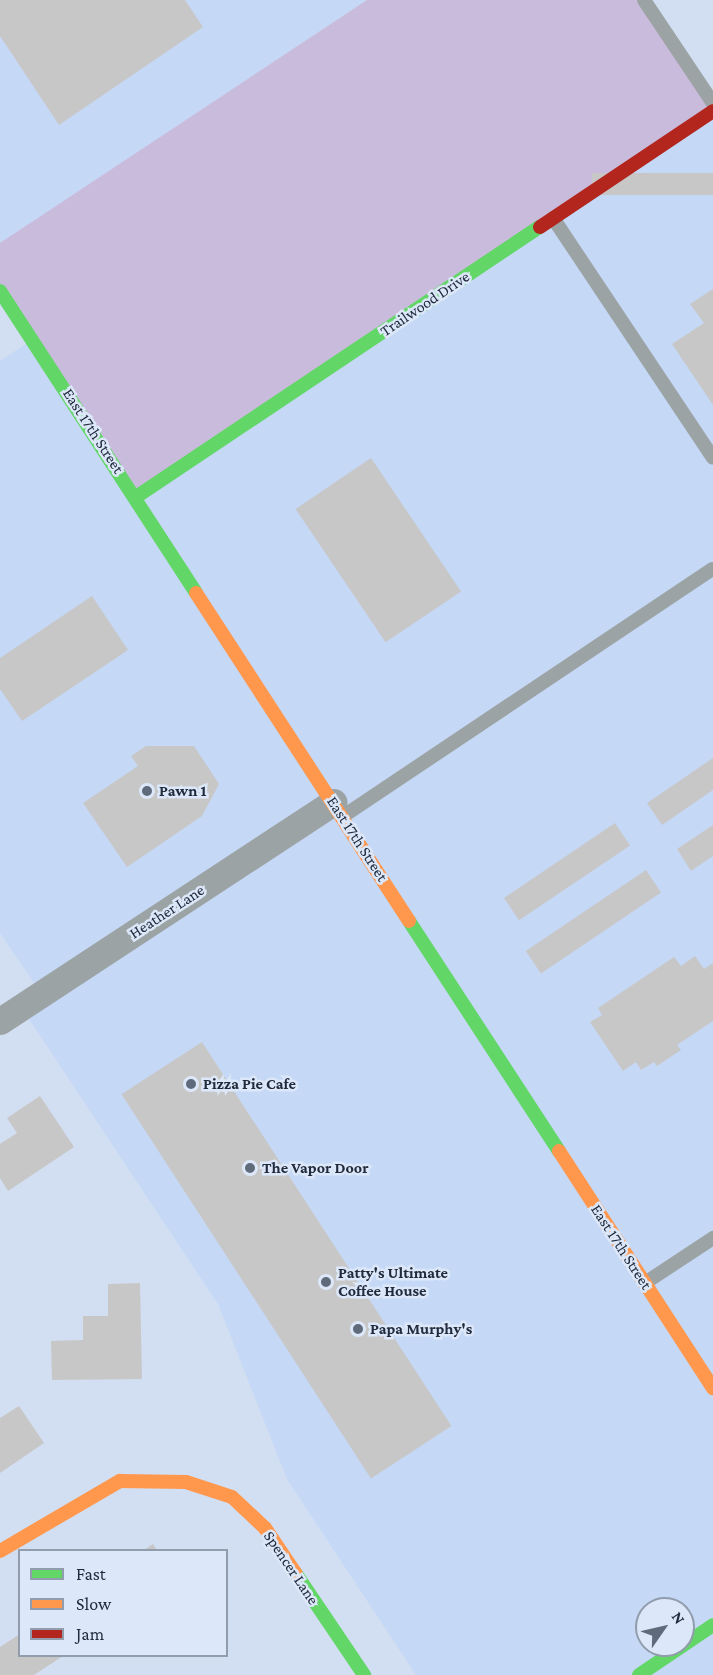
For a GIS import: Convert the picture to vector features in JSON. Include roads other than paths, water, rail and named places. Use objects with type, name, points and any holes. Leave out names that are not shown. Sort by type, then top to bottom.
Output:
[{"type":"main road","name":"Trailwood Drive","points":[[136,497],[713,111]]},
{"type":"main road","name":"East 17th Street","points":[[0,291],[713,1388]]},
{"type":"main road","name":"Spencer Lane","points":[[0,1551],[120,1481],[186,1482],[232,1497],[265,1528],[364,1675]]},
{"type":"main road","points":[[639,1675],[713,1625]]},
{"type":"street","name":"Heather Lane","points":[[0,1021],[338,810]]},
{"type":"lane","points":[[644,0],[713,103]]},
{"type":"lane","points":[[553,218],[713,458]]},
{"type":"lane","points":[[338,810],[713,569]]},
{"type":"lane","points":[[644,1284],[713,1238]]},
{"type":"place","name":"Pawn 1","points":[[147,791]]},
{"type":"place","name":"Pizza Pie Cafe","points":[[191,1084]]},
{"type":"place","name":"The Vapor Door","points":[[250,1168]]},
{"type":"place","name":"Patty's Ultimate Coffee House","points":[[326,1282]]},
{"type":"place","name":"Papa Murphy's","points":[[358,1329]]}]
